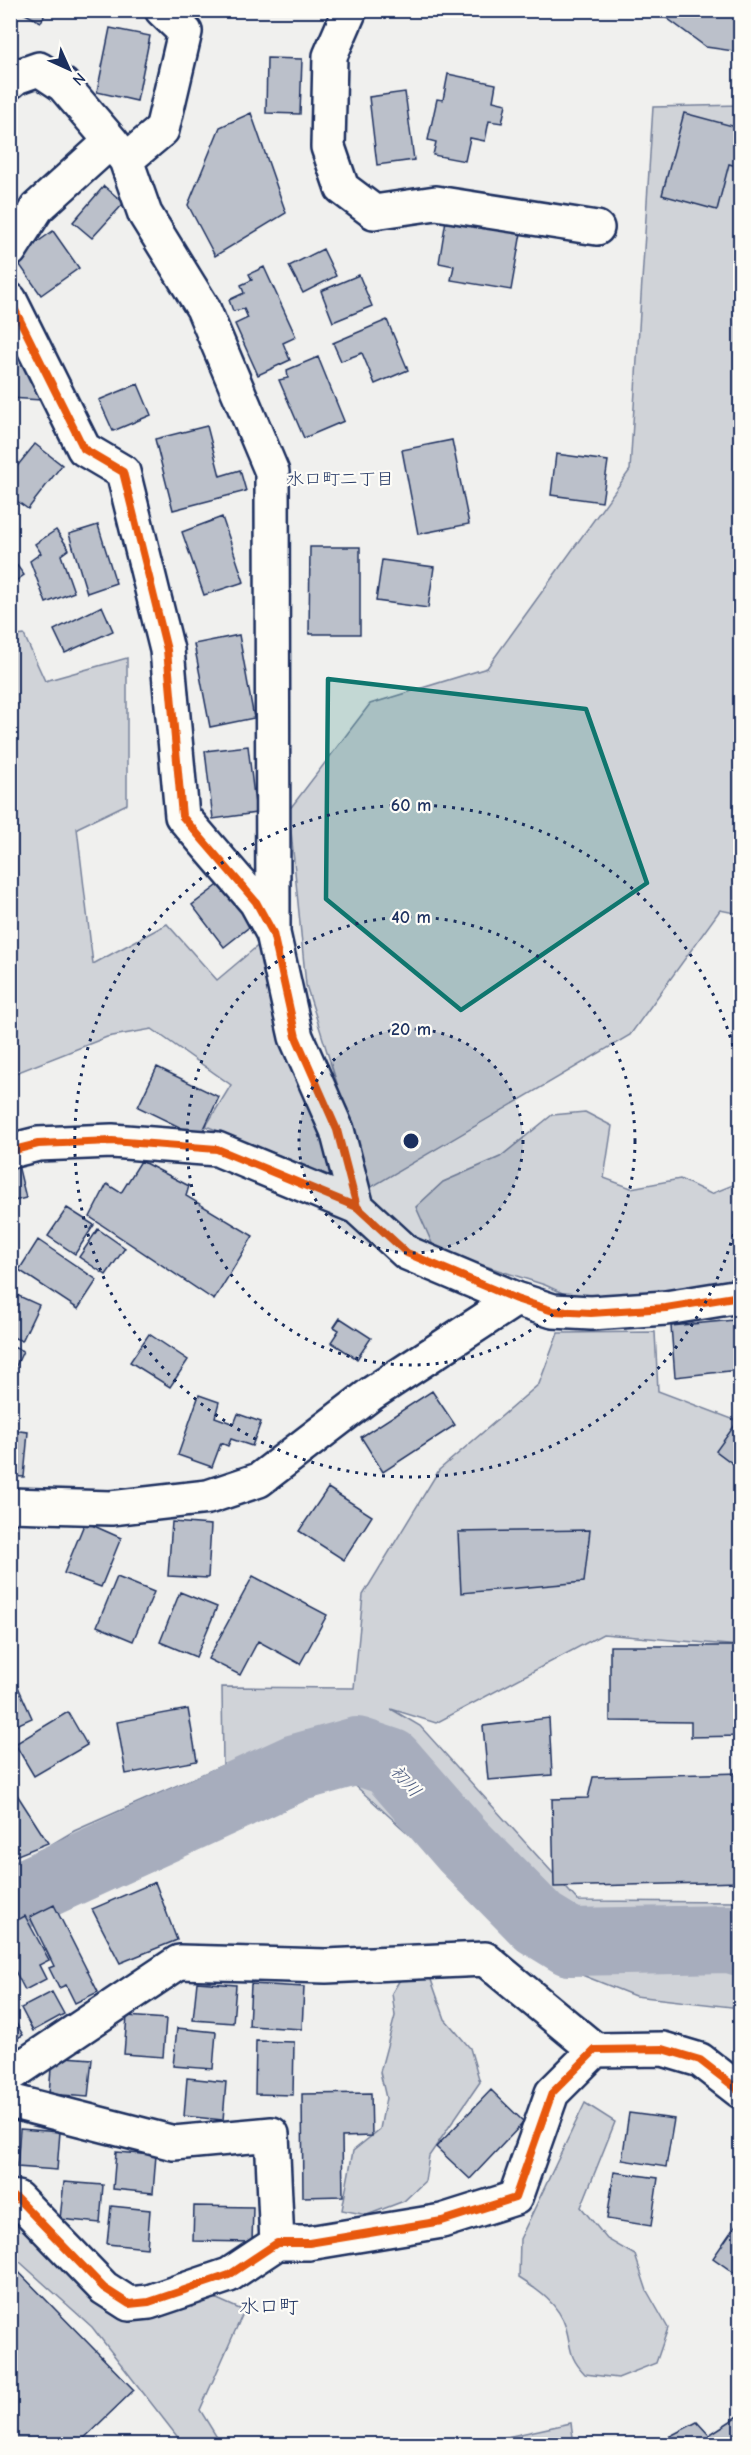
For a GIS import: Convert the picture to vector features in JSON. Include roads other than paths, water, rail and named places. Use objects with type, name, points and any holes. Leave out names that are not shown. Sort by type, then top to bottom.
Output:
[{"type":"street","points":[[10,250],[37,208],[118,150],[162,130],[184,32],[162,10]]},
{"type":"street","points":[[350,10],[330,56],[328,147],[342,188],[374,212],[436,203],[597,228]]},
{"type":"street","points":[[10,82],[16,77],[39,69],[63,85],[118,150],[145,214],[203,308],[272,472],[273,933],[296,1036],[337,1130],[357,1207]]},
{"type":"street","points":[[10,300],[84,449],[123,472],[166,650],[182,816],[256,902],[273,933]]},
{"type":"street","points":[[10,1151],[38,1144],[112,1140],[217,1149],[357,1207],[407,1252],[516,1299],[554,1311],[591,1313],[666,1308],[741,1296]]},
{"type":"street","points":[[10,1505],[111,1508],[208,1497],[259,1480],[371,1394],[516,1299]]},
{"type":"street","points":[[10,2075],[179,1962],[326,1966],[485,1959],[595,2050],[663,2049],[700,2060],[741,2091]]},
{"type":"street","points":[[10,2197],[17,2198],[104,2288],[129,2304],[149,2302],[229,2275],[277,2243],[309,2243],[442,2221],[515,2198],[552,2093],[595,2050]]},
{"type":"street","points":[[10,2101],[174,2143],[272,2134],[277,2243]]},
{"type":"waterway","name":"初川","points":[[10,1900],[296,1768],[357,1751],[390,1762],[463,1846],[539,1923],[570,1942],[730,1939],[740,1942]]},
{"type":"district","name":"水口町二丁目","points":[[340,479]]},
{"type":"district","name":"水口町","points":[[269,2306]]}]
